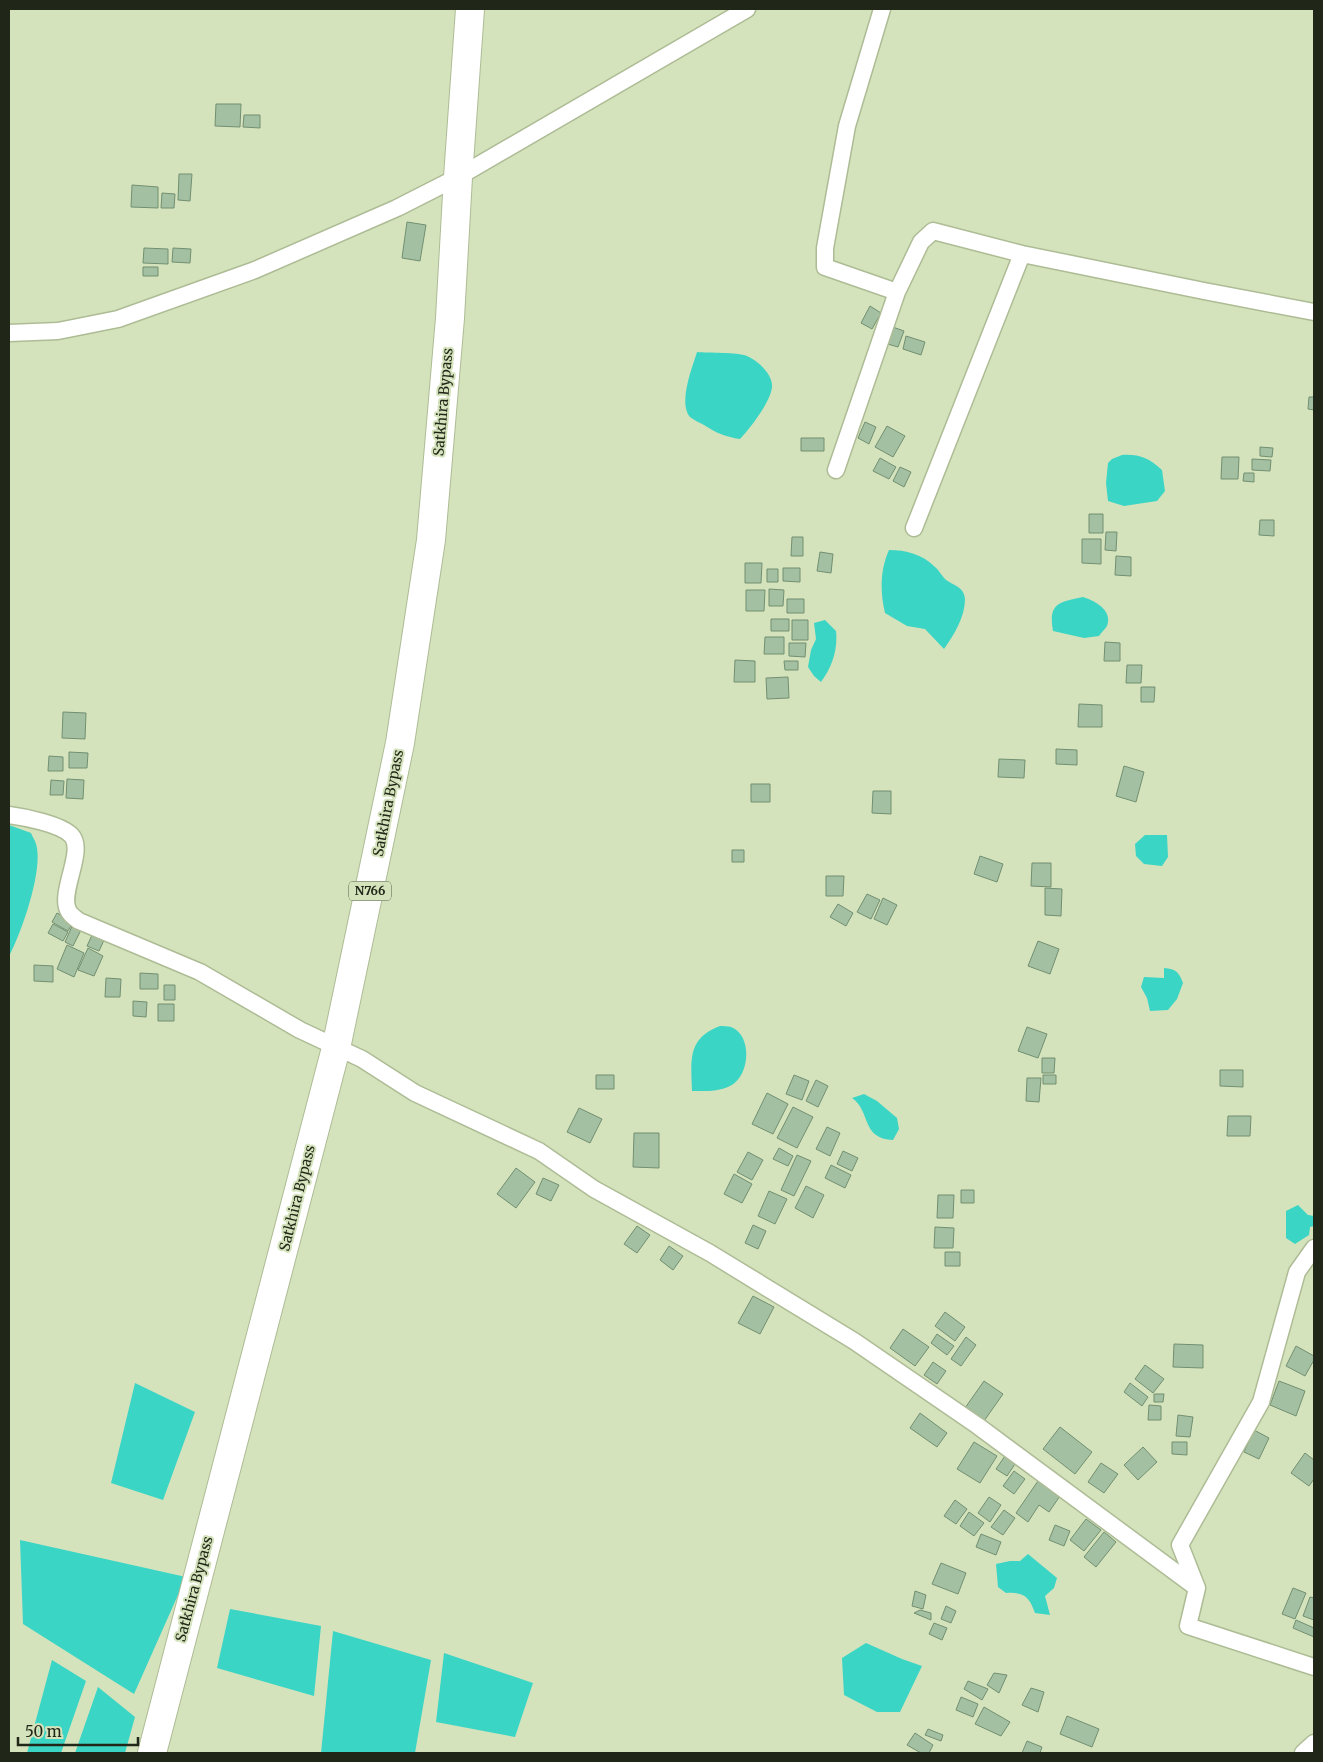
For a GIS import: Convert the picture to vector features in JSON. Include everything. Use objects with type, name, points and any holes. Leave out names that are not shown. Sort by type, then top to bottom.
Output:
[{"type":"highway","name":"Satkhira Bypass","points":[[152,1753],[336,1048],[400,742],[430,549],[450,318],[470,9]]},
{"type":"street","points":[[9,333],[58,331],[118,319],[255,270],[397,208],[458,177],[747,9]]},
{"type":"street","points":[[882,9],[847,126],[824,248],[825,267],[897,292]]},
{"type":"street","points":[[836,470],[897,292],[920,242],[933,231],[1022,254],[1314,312]]},
{"type":"street","points":[[914,528],[1022,254]]},
{"type":"street","points":[[9,815],[47,823],[70,834],[74,839],[75,850],[71,878],[66,893],[66,904],[72,916],[79,921],[200,972],[300,1030],[336,1048],[362,1058],[415,1093],[539,1151],[594,1189],[710,1253],[854,1341],[978,1426],[1197,1588]]},
{"type":"street","points":[[1314,1248],[1297,1272],[1261,1402],[1180,1545],[1197,1588],[1188,1626],[1314,1667]]},
{"type":"street","points":[[1303,1753],[1314,1743]]},
{"type":"water","points":[[697,352],[730,353],[747,356],[756,361],[770,377],[772,387],[768,400],[740,439],[726,436],[713,430],[690,417],[687,411],[685,403],[687,385]]},
{"type":"water","points":[[1122,455],[1134,455],[1144,458],[1153,462],[1162,470],[1165,491],[1157,501],[1124,506],[1108,501],[1106,483],[1108,463]]},
{"type":"water","points":[[889,550],[908,552],[925,559],[945,579],[963,591],[965,606],[961,619],[944,649],[925,629],[907,626],[885,613],[882,581],[884,565]]},
{"type":"water","points":[[1083,597],[1102,607],[1107,615],[1107,626],[1099,636],[1084,638],[1053,631],[1052,615],[1057,605],[1067,600]]},
{"type":"water","points":[[825,620],[836,631],[836,645],[831,664],[821,682],[808,667],[811,650],[816,639],[814,623]]},
{"type":"water","points":[[9,825],[31,833],[38,855],[30,901],[9,956]]},
{"type":"water","points":[[1145,835],[1167,835],[1168,857],[1162,866],[1144,864],[1136,856],[1135,844]]},
{"type":"water","points":[[1164,968],[1176,972],[1183,983],[1177,999],[1168,1010],[1150,1011],[1147,998],[1141,987],[1144,977],[1164,978]]},
{"type":"water","points":[[720,1026],[731,1027],[738,1031],[743,1038],[746,1056],[742,1074],[737,1081],[725,1088],[711,1091],[692,1091],[691,1070],[696,1044],[709,1031]]},
{"type":"water","points":[[864,1094],[877,1101],[897,1118],[899,1129],[893,1140],[876,1135],[871,1130],[858,1103],[852,1098]]},
{"type":"water","points":[[1298,1205],[1308,1215],[1314,1216],[1314,1226],[1310,1227],[1309,1235],[1295,1244],[1286,1238],[1286,1211]]},
{"type":"water","points":[[135,1383],[195,1412],[163,1500],[111,1483]]},
{"type":"water","points":[[20,1540],[186,1577],[134,1694],[23,1624]]},
{"type":"water","points":[[1028,1554],[1057,1578],[1054,1588],[1045,1596],[1050,1615],[1035,1613],[1025,1596],[1017,1593],[1006,1593],[998,1587],[996,1564],[1020,1561]]},
{"type":"water","points":[[230,1609],[321,1626],[314,1696],[217,1668]]},
{"type":"water","points":[[333,1631],[431,1660],[415,1753],[321,1753]]},
{"type":"water","points":[[866,1643],[922,1666],[900,1712],[877,1712],[844,1695],[842,1658]]},
{"type":"water","points":[[444,1653],[533,1683],[515,1737],[436,1722]]},
{"type":"water","points":[[52,1660],[86,1681],[61,1753],[27,1753]]},
{"type":"water","points":[[98,1687],[135,1717],[125,1753],[75,1753]]},
{"type":"building","points":[[216,104],[241,104],[240,127],[215,126]]},
{"type":"building","points":[[244,115],[260,115],[260,128],[243,127]]},
{"type":"building","points":[[179,174],[192,174],[190,201],[178,200]]},
{"type":"building","points":[[132,185],[158,187],[158,208],[131,207]]},
{"type":"building","points":[[162,193],[175,194],[174,208],[161,208]]},
{"type":"building","points":[[407,222],[426,225],[420,261],[402,258]]},
{"type":"building","points":[[144,248],[168,249],[168,264],[143,263]]},
{"type":"building","points":[[173,248],[191,249],[190,263],[172,262]]},
{"type":"building","points":[[143,267],[158,267],[158,276],[143,276]]},
{"type":"building","points":[[870,306],[881,313],[872,329],[861,323]]},
{"type":"building","points":[[890,326],[904,331],[898,347],[884,343]]},
{"type":"building","points":[[906,336],[925,342],[921,355],[903,349]]},
{"type":"building","points":[[1309,397],[1314,397],[1314,410],[1308,409]]},
{"type":"building","points":[[865,422],[876,427],[869,444],[858,438]]},
{"type":"building","points":[[887,426],[905,436],[893,457],[875,447]]},
{"type":"building","points":[[801,438],[824,438],[824,451],[801,451]]},
{"type":"building","points":[[1260,447],[1273,448],[1272,457],[1260,456]]},
{"type":"building","points":[[1222,457],[1239,457],[1238,479],[1221,479]]},
{"type":"building","points":[[880,458],[896,467],[889,479],[873,471]]},
{"type":"building","points":[[1252,459],[1271,460],[1270,471],[1252,470]]},
{"type":"building","points":[[900,467],[911,472],[904,487],[893,481]]},
{"type":"building","points":[[1244,473],[1254,473],[1254,482],[1243,481]]},
{"type":"building","points":[[1089,514],[1103,514],[1103,533],[1089,533]]},
{"type":"building","points":[[1260,520],[1274,520],[1274,536],[1259,535]]},
{"type":"building","points":[[1106,532],[1117,532],[1116,551],[1105,550]]},
{"type":"building","points":[[792,537],[803,537],[803,556],[791,556]]},
{"type":"building","points":[[1082,539],[1101,539],[1101,564],[1082,563]]},
{"type":"building","points":[[820,552],[833,554],[831,573],[817,571]]},
{"type":"building","points":[[1116,556],[1131,557],[1131,576],[1115,575]]},
{"type":"building","points":[[745,563],[762,563],[761,583],[745,583]]},
{"type":"building","points":[[783,568],[800,568],[800,582],[783,581]]},
{"type":"building","points":[[767,569],[778,569],[778,582],[767,582]]},
{"type":"building","points":[[769,589],[784,590],[783,606],[769,606]]},
{"type":"building","points":[[746,590],[765,590],[764,611],[746,611]]},
{"type":"building","points":[[787,599],[804,599],[804,613],[787,613]]},
{"type":"building","points":[[771,619],[789,619],[789,631],[771,631]]},
{"type":"building","points":[[792,620],[808,620],[808,640],[792,640]]},
{"type":"building","points":[[765,637],[784,637],[784,654],[764,654]]},
{"type":"building","points":[[1105,642],[1120,643],[1120,661],[1104,661]]},
{"type":"building","points":[[789,643],[806,643],[805,657],[789,656]]},
{"type":"building","points":[[735,660],[755,661],[755,682],[734,682]]},
{"type":"building","points":[[784,661],[798,661],[798,670],[785,670]]},
{"type":"building","points":[[1127,665],[1142,665],[1141,683],[1126,683]]},
{"type":"building","points":[[788,677],[789,698],[767,699],[766,678]]},
{"type":"building","points":[[1141,687],[1155,687],[1154,702],[1141,702]]},
{"type":"building","points":[[1079,704],[1102,705],[1102,727],[1078,727]]},
{"type":"building","points":[[63,712],[86,713],[85,739],[62,738]]},
{"type":"building","points":[[1056,749],[1077,750],[1077,765],[1056,764]]},
{"type":"building","points":[[69,752],[88,753],[87,768],[69,768]]},
{"type":"building","points":[[49,756],[63,757],[63,771],[48,771]]},
{"type":"building","points":[[999,759],[1025,760],[1024,778],[998,777]]},
{"type":"building","points":[[1124,766],[1144,772],[1136,802],[1116,796]]},
{"type":"building","points":[[67,779],[84,780],[83,799],[66,798]]},
{"type":"building","points":[[51,780],[64,781],[63,795],[50,795]]},
{"type":"building","points":[[751,784],[770,784],[770,802],[751,802]]},
{"type":"building","points":[[873,791],[891,791],[891,814],[872,813]]},
{"type":"building","points":[[732,850],[744,850],[744,862],[732,862]]},
{"type":"building","points":[[980,856],[1003,864],[997,882],[974,874]]},
{"type":"building","points":[[1032,863],[1051,863],[1051,887],[1031,886]]},
{"type":"building","points":[[826,876],[844,876],[843,896],[826,896]]},
{"type":"building","points":[[1045,888],[1062,889],[1061,916],[1045,915]]},
{"type":"building","points":[[867,894],[880,900],[871,919],[857,912]]},
{"type":"building","points":[[883,898],[897,905],[887,925],[874,919]]},
{"type":"building","points":[[838,904],[853,913],[846,926],[830,917]]},
{"type":"building","points":[[57,913],[73,922],[68,931],[52,922]]},
{"type":"building","points":[[53,924],[68,932],[63,941],[48,933]]},
{"type":"building","points":[[73,924],[82,928],[73,946],[65,942]]},
{"type":"building","points":[[93,933],[105,938],[99,951],[87,946]]},
{"type":"building","points":[[1038,941],[1059,949],[1050,974],[1028,966]]},
{"type":"building","points":[[67,945],[84,953],[74,977],[57,969]]},
{"type":"building","points":[[88,948],[103,956],[94,976],[78,970]]},
{"type":"building","points":[[34,965],[53,966],[53,982],[34,981]]},
{"type":"building","points":[[140,973],[158,974],[158,989],[140,989]]},
{"type":"building","points":[[106,978],[121,979],[120,997],[105,997]]},
{"type":"building","points":[[164,985],[175,985],[175,1000],[164,1000]]},
{"type":"building","points":[[133,1001],[147,1002],[146,1017],[133,1016]]},
{"type":"building","points":[[158,1004],[174,1004],[174,1021],[158,1021]]},
{"type":"building","points":[[1027,1027],[1047,1034],[1038,1058],[1018,1051]]},
{"type":"building","points":[[1042,1058],[1055,1058],[1054,1073],[1042,1073]]},
{"type":"building","points":[[1220,1070],[1243,1070],[1243,1087],[1220,1086]]},
{"type":"building","points":[[596,1075],[614,1075],[614,1089],[596,1089]]},
{"type":"building","points":[[794,1075],[809,1081],[802,1100],[786,1094]]},
{"type":"building","points":[[1043,1075],[1056,1075],[1056,1084],[1043,1084]]},
{"type":"building","points":[[1027,1078],[1041,1078],[1039,1102],[1026,1101]]},
{"type":"building","points":[[816,1080],[828,1086],[818,1107],[806,1101]]},
{"type":"building","points":[[767,1093],[788,1104],[773,1134],[752,1124]]},
{"type":"building","points":[[793,1107],[813,1117],[797,1148],[777,1138]]},
{"type":"building","points":[[579,1108],[602,1119],[590,1143],[567,1132]]},
{"type":"building","points":[[1228,1116],[1251,1116],[1250,1136],[1227,1136]]},
{"type":"building","points":[[827,1127],[840,1133],[830,1156],[816,1149]]},
{"type":"building","points":[[634,1133],[659,1133],[659,1168],[633,1167]]},
{"type":"building","points":[[779,1148],[793,1156],[788,1166],[773,1159]]},
{"type":"building","points":[[843,1151],[858,1158],[852,1171],[837,1164]]},
{"type":"building","points":[[748,1152],[763,1160],[752,1180],[737,1172]]},
{"type":"building","points":[[797,1155],[811,1161],[794,1196],[781,1190]]},
{"type":"building","points":[[831,1165],[851,1175],[845,1188],[825,1178]]},
{"type":"building","points":[[516,1168],[535,1182],[516,1208],[497,1194]]},
{"type":"building","points":[[734,1174],[752,1184],[742,1203],[724,1194]]},
{"type":"building","points":[[543,1178],[559,1185],[551,1201],[536,1194]]},
{"type":"building","points":[[806,1186],[824,1195],[813,1218],[795,1208]]},
{"type":"building","points":[[961,1190],[974,1190],[974,1203],[961,1203]]},
{"type":"building","points":[[769,1191],[787,1199],[775,1224],[758,1216]]},
{"type":"building","points":[[938,1195],[954,1195],[953,1218],[937,1218]]},
{"type":"building","points":[[753,1225],[766,1231],[758,1249],[745,1243]]},
{"type":"building","points":[[637,1226],[650,1235],[637,1253],[624,1244]]},
{"type":"building","points":[[935,1227],[954,1228],[953,1248],[934,1248]]},
{"type":"building","points":[[669,1246],[683,1256],[673,1270],[660,1260]]},
{"type":"building","points":[[945,1252],[960,1252],[960,1266],[945,1266]]},
{"type":"building","points":[[753,1296],[774,1307],[760,1334],[738,1323]]},
{"type":"building","points":[[945,1312],[965,1327],[955,1341],[935,1326]]},
{"type":"building","points":[[903,1329],[929,1347],[915,1366],[890,1348]]},
{"type":"building","points":[[937,1334],[954,1346],[947,1355],[931,1343]]},
{"type":"building","points":[[966,1337],[976,1345],[961,1366],[951,1359]]},
{"type":"building","points":[[1174,1344],[1203,1345],[1203,1368],[1173,1367]]},
{"type":"building","points":[[1296,1346],[1314,1356],[1314,1360],[1305,1376],[1286,1366]]},
{"type":"building","points":[[933,1362],[946,1371],[937,1384],[924,1375]]},
{"type":"building","points":[[1145,1365],[1164,1379],[1153,1393],[1135,1379]]},
{"type":"building","points":[[984,1381],[1003,1394],[984,1421],[965,1408]]},
{"type":"building","points":[[1279,1381],[1305,1391],[1296,1416],[1270,1405]]},
{"type":"building","points":[[1130,1383],[1148,1397],[1142,1406],[1124,1392]]},
{"type":"building","points":[[1154,1394],[1164,1394],[1163,1402],[1154,1402]]},
{"type":"building","points":[[1149,1405],[1161,1406],[1161,1420],[1148,1420]]},
{"type":"building","points":[[920,1413],[947,1433],[937,1447],[910,1428]]},
{"type":"building","points":[[1178,1415],[1193,1417],[1190,1437],[1176,1436]]},
{"type":"building","points":[[1060,1427],[1092,1452],[1075,1474],[1043,1449]]},
{"type":"building","points":[[1254,1430],[1269,1438],[1259,1459],[1244,1452]]},
{"type":"building","points":[[974,1442],[997,1456],[980,1483],[957,1469]]},
{"type":"building","points":[[1172,1442],[1187,1442],[1187,1455],[1172,1454]]},
{"type":"building","points":[[1143,1447],[1157,1462],[1138,1480],[1124,1465]]},
{"type":"building","points":[[1305,1453],[1314,1460],[1314,1479],[1309,1486],[1291,1473]]},
{"type":"building","points":[[1005,1456],[1015,1464],[1007,1476],[996,1469]]},
{"type":"building","points":[[1101,1463],[1118,1474],[1104,1493],[1088,1482]]},
{"type":"building","points":[[1014,1471],[1025,1479],[1014,1494],[1003,1486]]},
{"type":"building","points":[[1038,1481],[1060,1496],[1049,1512],[1039,1505],[1028,1522],[1016,1513]]},
{"type":"building","points":[[989,1497],[1001,1505],[990,1522],[978,1513]]},
{"type":"building","points":[[955,1500],[967,1509],[956,1524],[944,1516]]},
{"type":"building","points":[[1004,1510],[1015,1518],[1003,1535],[991,1527]]},
{"type":"building","points":[[969,1512],[984,1523],[974,1536],[960,1526]]},
{"type":"building","points":[[1086,1519],[1101,1530],[1084,1551],[1070,1540]]},
{"type":"building","points":[[1055,1525],[1070,1531],[1064,1546],[1049,1540]]},
{"type":"building","points":[[1104,1532],[1116,1542],[1096,1567],[1084,1557]]},
{"type":"building","points":[[981,1534],[1001,1542],[996,1555],[976,1547]]},
{"type":"building","points":[[941,1563],[966,1573],[958,1594],[932,1584]]},
{"type":"building","points":[[1293,1588],[1306,1593],[1295,1619],[1282,1614]]},
{"type":"building","points":[[915,1591],[926,1595],[923,1609],[912,1606]]},
{"type":"building","points":[[1310,1597],[1314,1598],[1314,1620],[1303,1616]]},
{"type":"building","points":[[946,1606],[956,1611],[951,1623],[941,1619]]},
{"type":"building","points":[[920,1610],[931,1613],[931,1620],[914,1613]]},
{"type":"building","points":[[1296,1620],[1314,1628],[1314,1637],[1293,1628]]},
{"type":"building","points":[[934,1623],[947,1628],[942,1640],[929,1634]]},
{"type":"building","points":[[994,1673],[1007,1675],[999,1693],[987,1685]]},
{"type":"building","points":[[968,1681],[988,1689],[982,1700],[964,1689]]},
{"type":"building","points":[[1031,1688],[1044,1692],[1038,1712],[1022,1705]]},
{"type":"building","points":[[961,1697],[978,1704],[973,1717],[956,1710]]},
{"type":"building","points":[[984,1707],[1010,1722],[1001,1736],[975,1724]]},
{"type":"building","points":[[1067,1716],[1099,1729],[1092,1747],[1060,1734]]},
{"type":"building","points":[[928,1729],[943,1735],[941,1741],[925,1735]]},
{"type":"building","points":[[915,1733],[933,1745],[929,1753],[921,1753],[907,1745]]},
{"type":"building","points":[[1027,1741],[1042,1747],[1040,1753],[1022,1753]]}]
